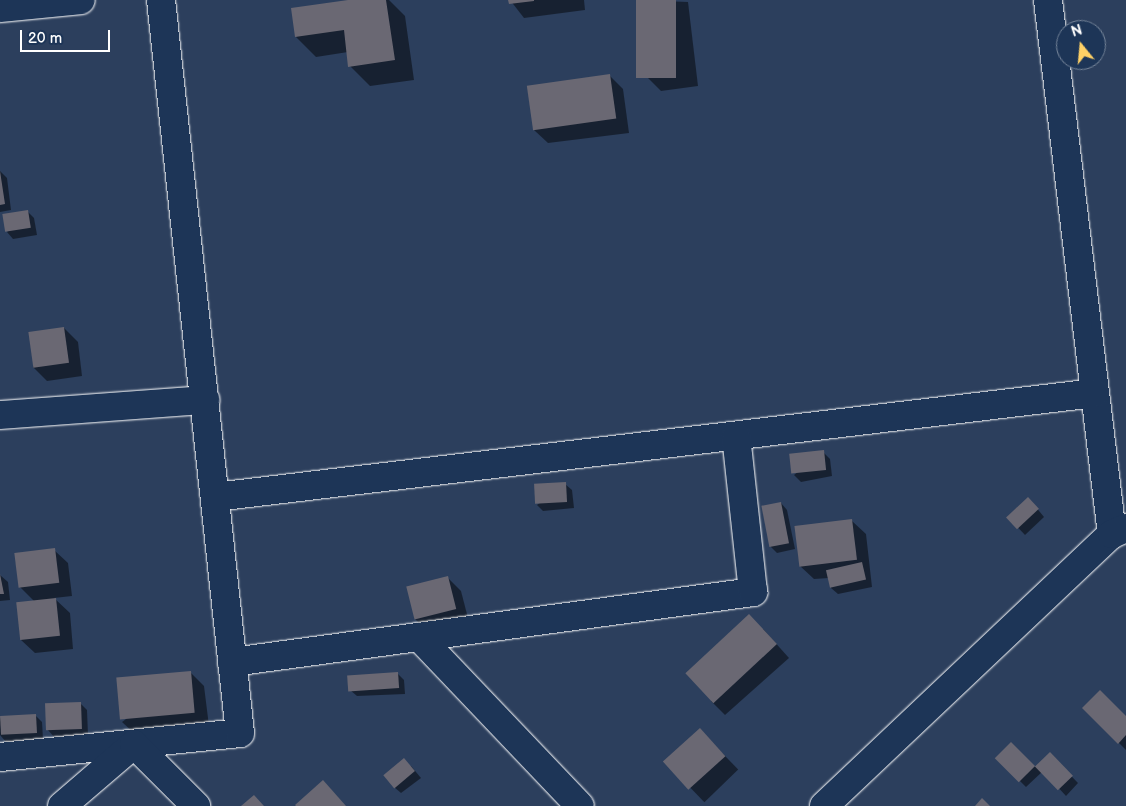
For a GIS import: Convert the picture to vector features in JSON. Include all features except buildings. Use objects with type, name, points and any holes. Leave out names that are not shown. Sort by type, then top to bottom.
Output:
[{"type":"street","points":[[0,8],[81,0]]},
{"type":"street","points":[[0,757],[240,733],[161,0]]},
{"type":"street","points":[[824,806],[1119,531],[1096,393],[1048,0]]},
{"type":"street","points":[[215,497],[1096,393]]},
{"type":"street","points":[[0,414],[205,400]]},
{"type":"street","points":[[232,662],[753,592],[736,436]]},
{"type":"street","points":[[419,637],[580,806]]},
{"type":"street","points":[[62,806],[134,744]]},
{"type":"street","points":[[134,744],[196,806]]}]
